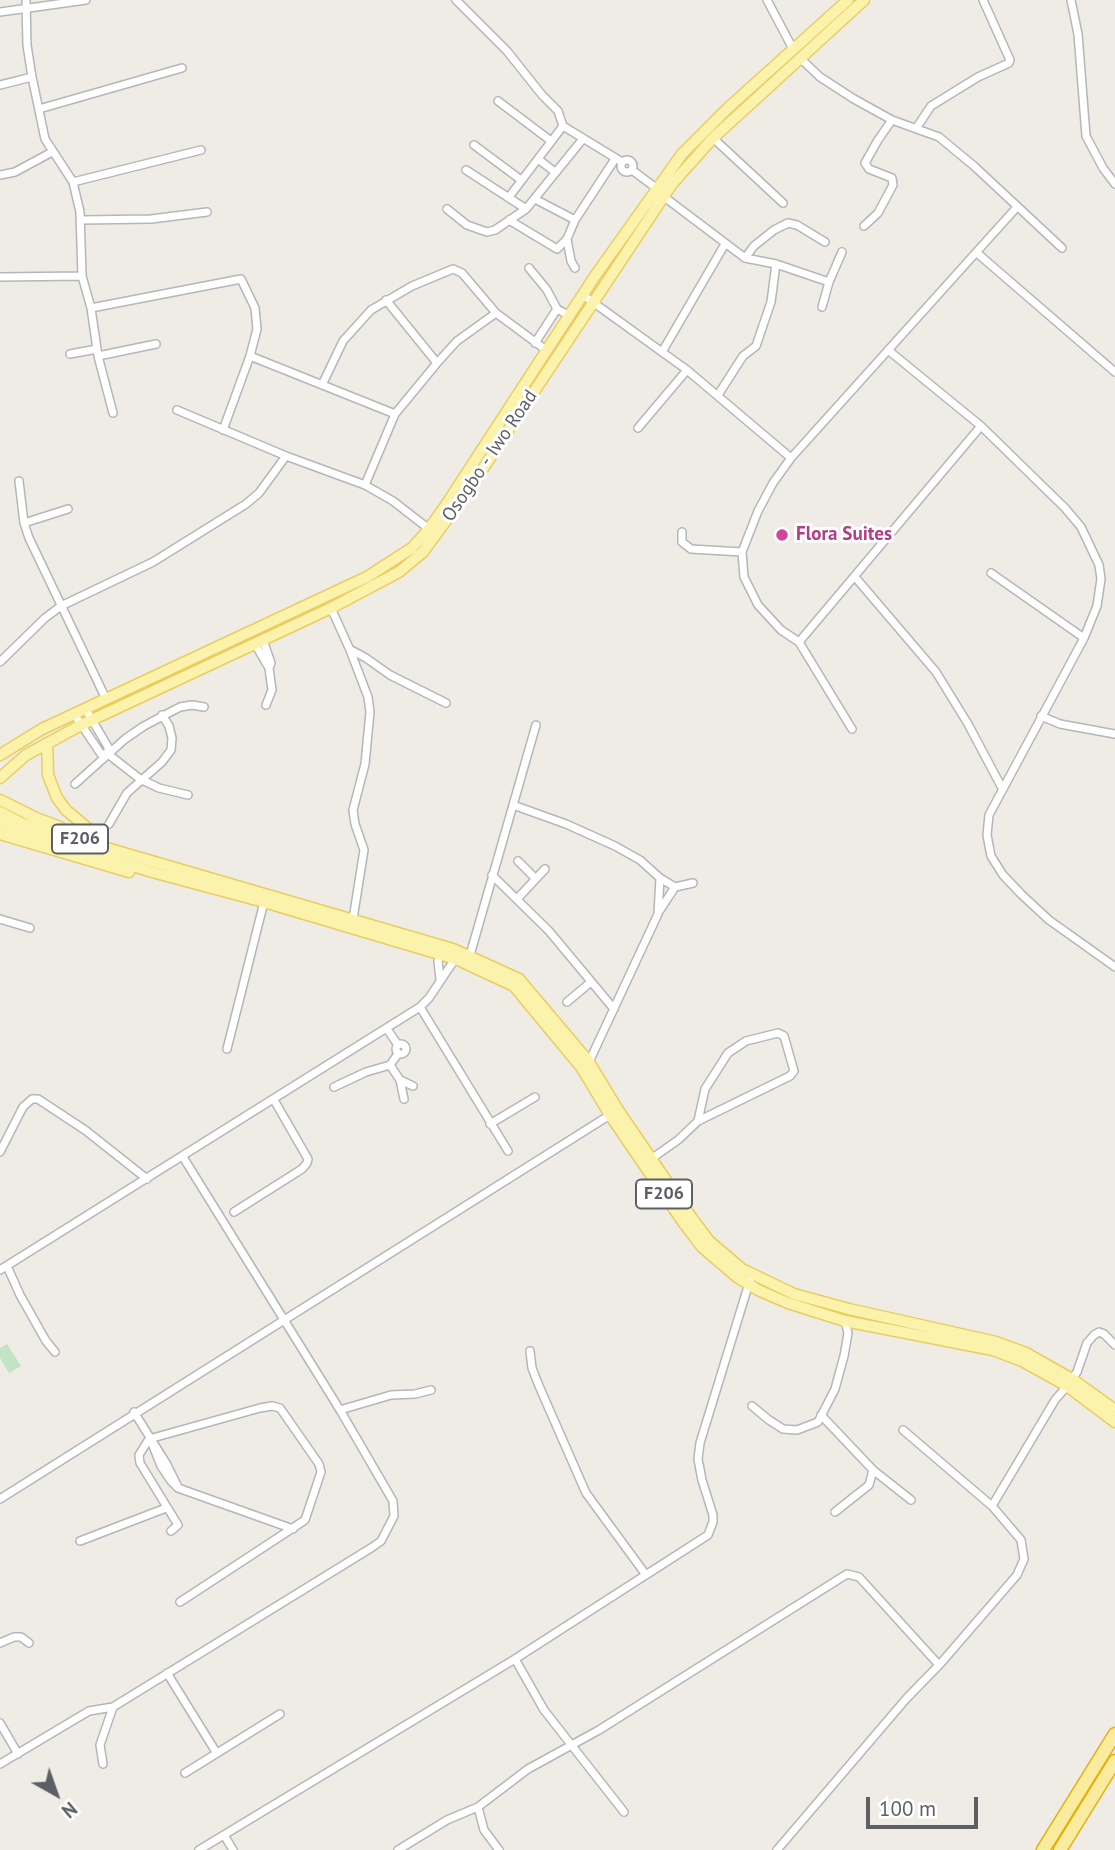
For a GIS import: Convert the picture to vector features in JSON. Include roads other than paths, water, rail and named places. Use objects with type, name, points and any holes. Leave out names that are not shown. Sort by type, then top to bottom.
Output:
[{"type":"highway","points":[[1043,1850],[1115,1734]]},
{"type":"highway","points":[[1051,1836],[1062,1847],[1115,1761]]},
{"type":"main road","name":"Osogbo - Iwo Road","points":[[797,53],[848,0]]},
{"type":"main road","name":"Osogbo - Iwo Road","points":[[2,776],[26,755],[80,725],[331,608],[399,572],[432,543],[682,155],[797,53],[864,0]]},
{"type":"main road","name":"Osogbo - Iwo Road","points":[[660,192],[771,76]]},
{"type":"main road","name":"Osogbo - Iwo Road","points":[[0,755],[6,748],[74,713],[367,577],[412,548],[429,529],[546,350],[570,316],[588,298]]},
{"type":"main road","points":[[47,743],[48,775],[57,798],[66,810],[98,837]]},
{"type":"main road","points":[[0,800],[53,825],[152,855],[161,862]]},
{"type":"main road","name":"F206","points":[[0,812],[21,823],[354,919],[440,950]]},
{"type":"main road","name":"F206","points":[[0,823],[22,833],[156,873],[457,955],[513,986],[581,1067],[709,1241],[750,1279],[849,1309],[996,1342],[1026,1353],[1115,1410]]},
{"type":"main road","points":[[2,837],[127,872],[156,873]]},
{"type":"main road","name":"F206","points":[[457,955],[470,955],[519,979],[589,1062],[614,1112],[702,1247],[788,1303],[845,1321],[993,1350],[1022,1361],[1069,1383],[1115,1422]]},
{"type":"street","points":[[0,12],[25,4],[86,0]]},
{"type":"street","points":[[456,0],[507,51],[558,111],[563,127],[619,160],[631,161],[632,170],[745,258],[776,264],[829,282]]},
{"type":"street","points":[[767,0],[797,53],[820,77],[892,120],[939,137],[1062,248]]},
{"type":"street","points":[[917,127],[926,112],[941,99],[978,76],[1009,63],[1010,60],[982,0]]},
{"type":"street","points":[[1071,0],[1078,34],[1086,136],[1103,169],[1115,184]]},
{"type":"street","points":[[25,4],[32,77],[45,139],[73,182],[80,220],[82,276],[91,308],[97,353],[113,413]]},
{"type":"street","points":[[39,109],[182,68]]},
{"type":"street","points":[[0,85],[32,77]]},
{"type":"street","points":[[498,101],[551,141]]},
{"type":"street","points":[[864,226],[878,213],[893,185],[892,178],[869,169],[865,163],[892,120]]},
{"type":"street","points":[[509,197],[563,127]]},
{"type":"street","points":[[713,138],[783,203]]},
{"type":"street","points":[[447,209],[467,225],[487,232],[495,230],[526,209],[582,140]]},
{"type":"street","points":[[474,145],[521,180]]},
{"type":"street","points":[[73,182],[201,150]]},
{"type":"street","points":[[0,175],[15,172],[52,152]]},
{"type":"street","points":[[538,159],[555,172]]},
{"type":"street","points":[[509,220],[557,249],[567,239],[575,220],[619,160]]},
{"type":"street","points":[[466,170],[526,209]]},
{"type":"street","points":[[535,199],[575,220]]},
{"type":"street","points":[[852,729],[799,642],[781,630],[758,604],[744,577],[742,552],[758,511],[791,458],[1017,207]]},
{"type":"street","points":[[80,220],[151,219],[207,212]]},
{"type":"street","points":[[745,258],[754,246],[788,223],[797,225],[825,242]]},
{"type":"street","points":[[567,239],[575,268]]},
{"type":"street","points":[[662,352],[724,244]]},
{"type":"street","points":[[822,307],[842,252]]},
{"type":"street","points":[[977,253],[1115,372]]},
{"type":"street","points":[[718,395],[743,356],[756,346],[771,302],[776,264]]},
{"type":"street","points":[[529,268],[547,290],[557,309],[570,316]]},
{"type":"street","points":[[322,385],[343,341],[371,310],[436,274],[457,270],[496,313],[546,350]]},
{"type":"street","points":[[0,277],[82,276]]},
{"type":"street","points":[[91,308],[237,278],[243,281],[257,319],[255,340],[223,430]]},
{"type":"street","points":[[588,298],[687,370],[791,458]]},
{"type":"street","points":[[386,300],[437,363]]},
{"type":"street","points":[[536,343],[557,309]]},
{"type":"street","points":[[365,485],[395,414],[457,341],[496,313]]},
{"type":"street","points":[[70,354],[97,353],[156,344]]},
{"type":"street","points":[[888,350],[981,426],[1065,508],[1082,527],[1094,551],[1101,579],[1097,606],[1084,638],[989,815],[987,835],[991,856],[1003,875],[1049,920],[1115,967]]},
{"type":"street","points":[[250,356],[395,414]]},
{"type":"street","points":[[638,428],[687,370]]},
{"type":"street","points":[[177,410],[286,456],[365,485],[393,501],[429,529]]},
{"type":"street","points":[[799,642],[981,426]]},
{"type":"street","points":[[0,662],[61,606],[153,562],[246,504],[259,493],[286,456]]},
{"type":"street","points":[[19,481],[24,523],[106,699]]},
{"type":"street","points":[[24,523],[68,509]]},
{"type":"street","points":[[682,532],[682,542],[691,550],[742,552]]},
{"type":"street","points":[[991,573],[1084,638]]},
{"type":"street","points":[[855,577],[936,672],[1002,788]]},
{"type":"street","points":[[331,608],[368,697],[370,712],[365,764],[353,810],[364,850],[354,919]]},
{"type":"street","points":[[259,642],[272,690],[265,705]]},
{"type":"street","points":[[350,650],[390,676],[446,703]]},
{"type":"street","points":[[75,784],[125,739],[162,715],[180,707],[204,707]]},
{"type":"street","points":[[85,708],[108,747],[108,754]]},
{"type":"street","points":[[74,713],[101,754],[108,754],[140,779],[159,788],[188,795]]},
{"type":"street","points":[[109,824],[120,802],[171,750],[169,726],[162,715]]},
{"type":"street","points":[[1041,716],[1060,724],[1115,734]]},
{"type":"street","points":[[470,955],[536,726]]},
{"type":"street","points":[[513,805],[566,824],[615,846],[640,860],[674,887],[693,883]]},
{"type":"street","points":[[518,861],[535,878]]},
{"type":"street","points":[[517,899],[545,869]]},
{"type":"street","points":[[492,875],[549,930],[614,1009]]},
{"type":"street","points":[[658,914],[660,878]]},
{"type":"street","points":[[589,1062],[658,914],[674,887]]},
{"type":"street","points":[[228,1049],[264,902]]},
{"type":"street","points":[[0,919],[30,928]]},
{"type":"street","points":[[440,950],[440,980]]},
{"type":"street","points":[[55,1352],[4,1268],[420,1007],[429,998],[457,955]]},
{"type":"street","points":[[1107,961],[1115,956]]},
{"type":"street","points":[[567,1002],[591,982]]},
{"type":"street","points":[[420,1007],[508,1151]]},
{"type":"street","points":[[334,1087],[366,1072],[390,1065],[398,1050],[387,1029]]},
{"type":"street","points":[[651,1159],[698,1121],[792,1073],[794,1070],[782,1034],[746,1041],[728,1054],[705,1089],[698,1121]]},
{"type":"street","points":[[390,1065],[400,1080],[404,1099]]},
{"type":"street","points":[[400,1080],[413,1086]]},
{"type":"street","points":[[490,1124],[535,1097]]},
{"type":"street","points":[[0,1152],[23,1107],[32,1099],[38,1099],[85,1130],[147,1179]]},
{"type":"street","points":[[234,1212],[302,1169],[307,1163],[274,1100]]},
{"type":"street","points":[[0,1499],[134,1412],[614,1112]]},
{"type":"street","points":[[0,1765],[89,1711],[113,1707],[371,1548],[381,1541],[394,1516],[393,1501],[340,1410],[183,1157]]},
{"type":"street","points":[[200,1850],[515,1659],[702,1540],[711,1530],[713,1515],[698,1459],[700,1443],[750,1279]]},
{"type":"street","points":[[752,1406],[783,1429],[797,1430],[818,1422],[835,1389],[844,1356],[848,1333],[845,1321]]},
{"type":"street","points":[[992,1506],[1055,1400],[1077,1372],[1087,1343],[1099,1332],[1115,1345]]},
{"type":"street","points":[[530,1351],[532,1368],[539,1386],[586,1493],[646,1575]]},
{"type":"street","points":[[340,1410],[391,1395],[431,1390]]},
{"type":"street","points":[[171,1531],[178,1525],[140,1463],[139,1455],[150,1440],[260,1408],[279,1408],[319,1464],[321,1472],[305,1520],[180,1602]]},
{"type":"street","points":[[134,1412],[161,1465],[178,1488],[293,1529]]},
{"type":"street","points":[[821,1415],[892,1488],[911,1500]]},
{"type":"street","points":[[777,1850],[1017,1575],[1024,1559],[1021,1540],[992,1506],[903,1430]]},
{"type":"street","points":[[835,1512],[869,1485],[873,1470]]},
{"type":"street","points":[[80,1541],[166,1508]]},
{"type":"street","points":[[398,1850],[447,1819],[478,1807],[528,1769],[572,1745],[847,1574],[859,1577],[939,1665]]},
{"type":"street","points":[[0,1643],[14,1637],[21,1637],[29,1643]]},
{"type":"street","points":[[515,1659],[544,1710],[624,1812]]},
{"type":"street","points":[[167,1673],[216,1752]]},
{"type":"street","points":[[103,1764],[100,1745],[113,1707]]},
{"type":"street","points":[[185,1773],[280,1713]]},
{"type":"street","points":[[0,1723],[18,1754]]},
{"type":"street","points":[[478,1807],[484,1830],[499,1850]]},
{"type":"street","points":[[224,1835],[233,1850]]},
{"type":"place","name":"Flora Suites","points":[[782,535]]}]
